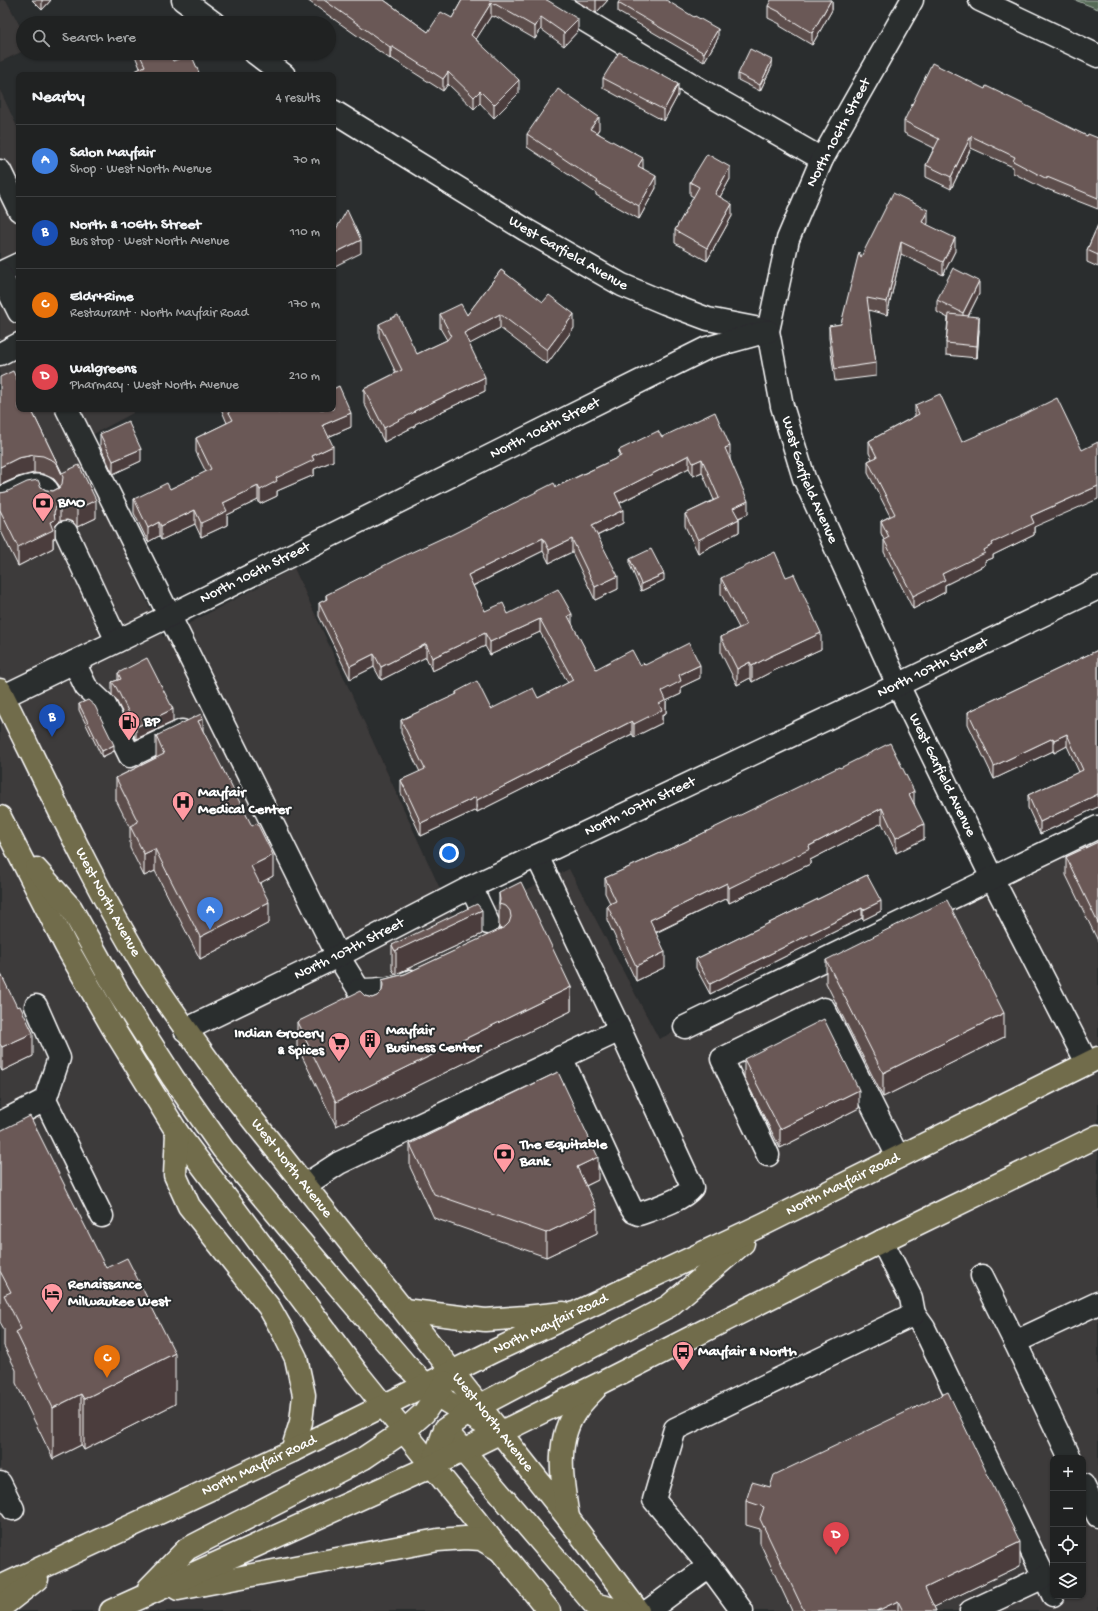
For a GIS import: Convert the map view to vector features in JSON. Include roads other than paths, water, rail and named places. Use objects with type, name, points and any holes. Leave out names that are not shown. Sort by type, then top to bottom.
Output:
[{"type":"main road","name":"West North Avenue","points":[[1,695],[102,893],[144,966],[185,1030],[237,1100],[452,1372],[473,1410],[500,1432],[568,1518],[638,1611]]},
{"type":"main road","points":[[0,817],[70,953],[113,1028],[177,1132],[358,1374],[549,1611]]},
{"type":"main road","points":[[13,844],[70,908],[120,994],[173,1078],[223,1149],[390,1348],[431,1390],[473,1410]]},
{"type":"main road","name":"North Mayfair Road","points":[[0,1587],[72,1552],[292,1451],[383,1406],[431,1390],[452,1372],[764,1224],[1092,1061]]},
{"type":"main road","points":[[177,1132],[175,1175],[189,1206],[268,1307],[282,1330],[296,1358],[304,1395],[301,1422],[292,1451]]},
{"type":"main road","points":[[111,1611],[141,1596],[432,1466],[601,1383],[882,1241],[1098,1136]]},
{"type":"main road","points":[[432,1466],[445,1429],[473,1410],[669,1306],[764,1224]]},
{"type":"main road","points":[[404,1310],[485,1320],[584,1310]]},
{"type":"main road","points":[[568,1518],[562,1477],[563,1449],[566,1428],[577,1408],[601,1383]]},
{"type":"main road","points":[[141,1596],[187,1549],[364,1458],[404,1432],[424,1413],[431,1390]]},
{"type":"main road","points":[[383,1406],[424,1413],[445,1429],[594,1604],[621,1611]]},
{"type":"main road","points":[[141,1596],[438,1540],[465,1538],[481,1539],[499,1550]]},
{"type":"main road","points":[[0,1608],[72,1552]]},
{"type":"street","points":[[183,0],[205,16]]},
{"type":"street","points":[[551,0],[694,86],[822,159]]},
{"type":"street","name":"North 106th Street","points":[[1,695],[74,662],[169,616],[707,348],[768,330],[788,239],[822,159],[912,0]]},
{"type":"street","points":[[980,0],[1098,56]]},
{"type":"street","points":[[264,60],[280,72]]},
{"type":"street","name":"West Garfield Avenue","points":[[336,113],[526,230],[622,285],[708,319],[768,330],[782,406],[804,478],[898,686],[992,878],[1092,1061]]},
{"type":"street","points":[[0,171],[16,204]]},
{"type":"street","points":[[16,266],[0,274],[16,306]]},
{"type":"street","points":[[0,354],[16,346]]},
{"type":"street","points":[[68,412],[338,956],[371,1009]]},
{"type":"street","points":[[0,499],[26,486],[39,486],[46,488],[51,497]]},
{"type":"street","points":[[66,532],[118,641]]},
{"type":"street","name":"North 107th Street","points":[[185,1030],[338,956],[471,887],[898,686],[1098,588]]},
{"type":"street","points":[[74,662],[86,687],[105,705],[130,756],[218,714]]},
{"type":"street","points":[[685,1027],[1098,827]]},
{"type":"street","points":[[537,856],[620,1030],[692,1188],[682,1196],[652,1209],[639,1214],[634,1212],[561,1058]]},
{"type":"street","points":[[471,887],[488,923]]},
{"type":"street","points":[[359,990],[379,990],[400,986],[428,973]]},
{"type":"street","points":[[0,1123],[45,1100],[59,1058],[36,1006]]},
{"type":"street","points":[[768,1155],[722,1059],[824,1009],[898,1157]]},
{"type":"street","points":[[305,1185],[339,1164],[620,1030]]},
{"type":"street","points":[[45,1100],[102,1216]]},
{"type":"street","points":[[882,1241],[911,1298],[914,1314],[924,1328],[1050,1590],[971,1611]]},
{"type":"street","points":[[982,1276],[1069,1455]]},
{"type":"street","points":[[1015,1342],[1098,1302]]},
{"type":"street","points":[[742,1611],[709,1566],[654,1500],[675,1429],[914,1314]]},
{"type":"street","points":[[0,1483],[13,1509]]},
{"type":"street","points":[[1086,1491],[1098,1516]]},
{"type":"street","points":[[648,1611],[709,1566]]},
{"type":"street","points":[[1055,1599],[1061,1611]]},
{"type":"place","name":"BMO","points":[[43,522]]},
{"type":"place","name":"North & 106th Street","points":[[52,737]]},
{"type":"place","name":"BP","points":[[129,742]]},
{"type":"place","name":"Mayfair Medical Center","points":[[183,822]]},
{"type":"place","name":"Salon Mayfair","points":[[210,930]]},
{"type":"place","name":"Mayfair Business Center","points":[[370,1060]]},
{"type":"place","name":"Indian Grocery & Spices","points":[[339,1062]]},
{"type":"place","name":"The Equitable Bank","points":[[504,1174]]},
{"type":"place","name":"Renaissance Milwaukee West","points":[[52,1314]]},
{"type":"place","name":"Mayfair & North","points":[[683,1372]]},
{"type":"place","name":"Eldr+Rime","points":[[107,1378]]},
{"type":"place","name":"Walgreens","points":[[836,1555]]}]
